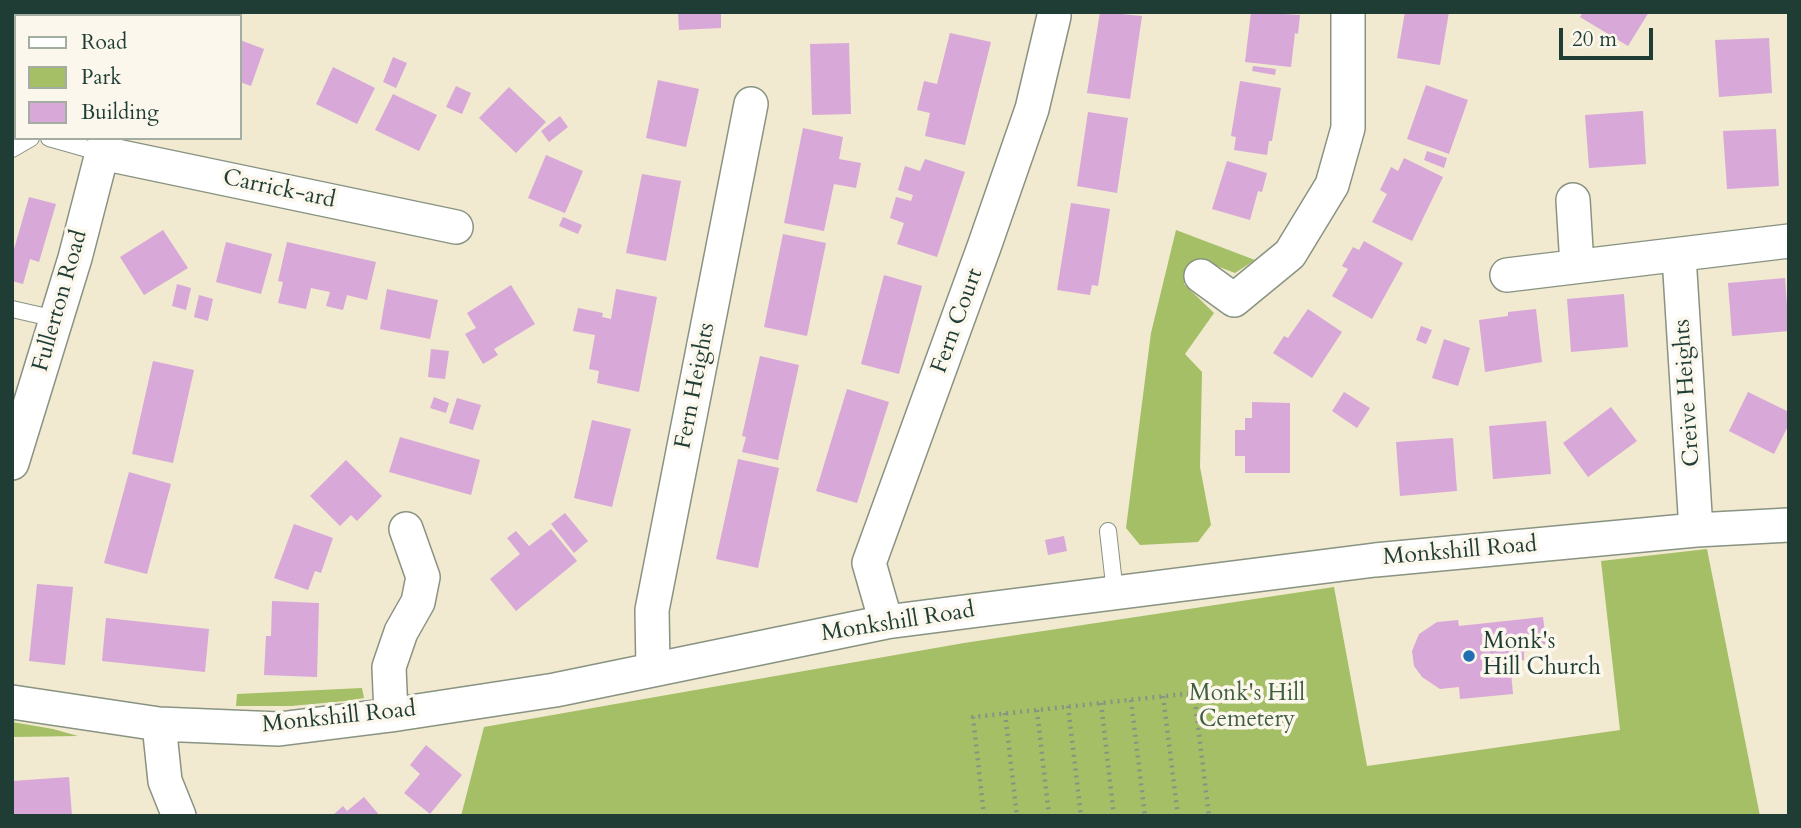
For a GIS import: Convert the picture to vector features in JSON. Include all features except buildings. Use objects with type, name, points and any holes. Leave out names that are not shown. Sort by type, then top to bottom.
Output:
[{"type":"street","points":[[1201,276],[1234,300],[1290,254],[1332,185],[1348,128],[1348,12]]},
{"type":"street","name":"Fern Court","points":[[887,622],[869,564],[985,247],[1032,109],[1054,16]]},
{"type":"street","name":"Fern Heights","points":[[653,668],[652,610],[751,104]]},
{"type":"street","name":"Carrick-ard","points":[[104,146],[456,227]]},
{"type":"street","name":"Fullerton Road","points":[[12,463],[75,258],[104,146]]},
{"type":"street","points":[[1573,200],[1577,266]]},
{"type":"street","points":[[1507,275],[1789,241]]},
{"type":"street","name":"Creive Heights","points":[[1679,256],[1696,530]]},
{"type":"street","name":"Monkshill Road","points":[[12,702],[159,724],[279,729],[555,690],[887,622],[1375,560],[1696,530],[1789,525]]},
{"type":"street","points":[[391,715],[389,667],[401,632],[418,602],[424,578],[406,530]]},
{"type":"street","points":[[159,724],[166,782],[179,816]]},
{"type":"lane","points":[[12,149],[28,140]]},
{"type":"lane","points":[[63,140],[104,146]]},
{"type":"lane","points":[[12,309],[56,318]]},
{"type":"lane","points":[[1108,531],[1115,593]]},
{"type":"path","points":[[985,816],[972,717],[1194,693],[1209,816]]},
{"type":"path","points":[[1163,696],[1178,816]]},
{"type":"path","points":[[1131,700],[1144,816]]},
{"type":"path","points":[[1101,703],[1114,816]]},
{"type":"path","points":[[1068,706],[1081,816]]},
{"type":"path","points":[[1037,709],[1049,816]]},
{"type":"path","points":[[1005,713],[1017,816]]},
{"type":"green space","points":[[1176,230],[1255,260],[1235,273],[1201,260],[1184,284],[1214,313],[1185,354],[1202,372],[1200,467],[1211,525],[1198,542],[1140,545],[1126,528],[1151,333]]},
{"type":"green space","name":"Monk's Hill Cemetery","points":[[1707,549],[1760,816],[461,816],[484,727],[964,643],[1334,587],[1367,766],[1620,730],[1601,561]]},
{"type":"green space","points":[[362,688],[364,698],[345,701],[291,706],[236,706],[237,694]]},
{"type":"green space","points":[[12,722],[53,729],[78,736],[12,737]]},
{"type":"place","name":"Monk's Hill Church","points":[[1469,656]]}]
